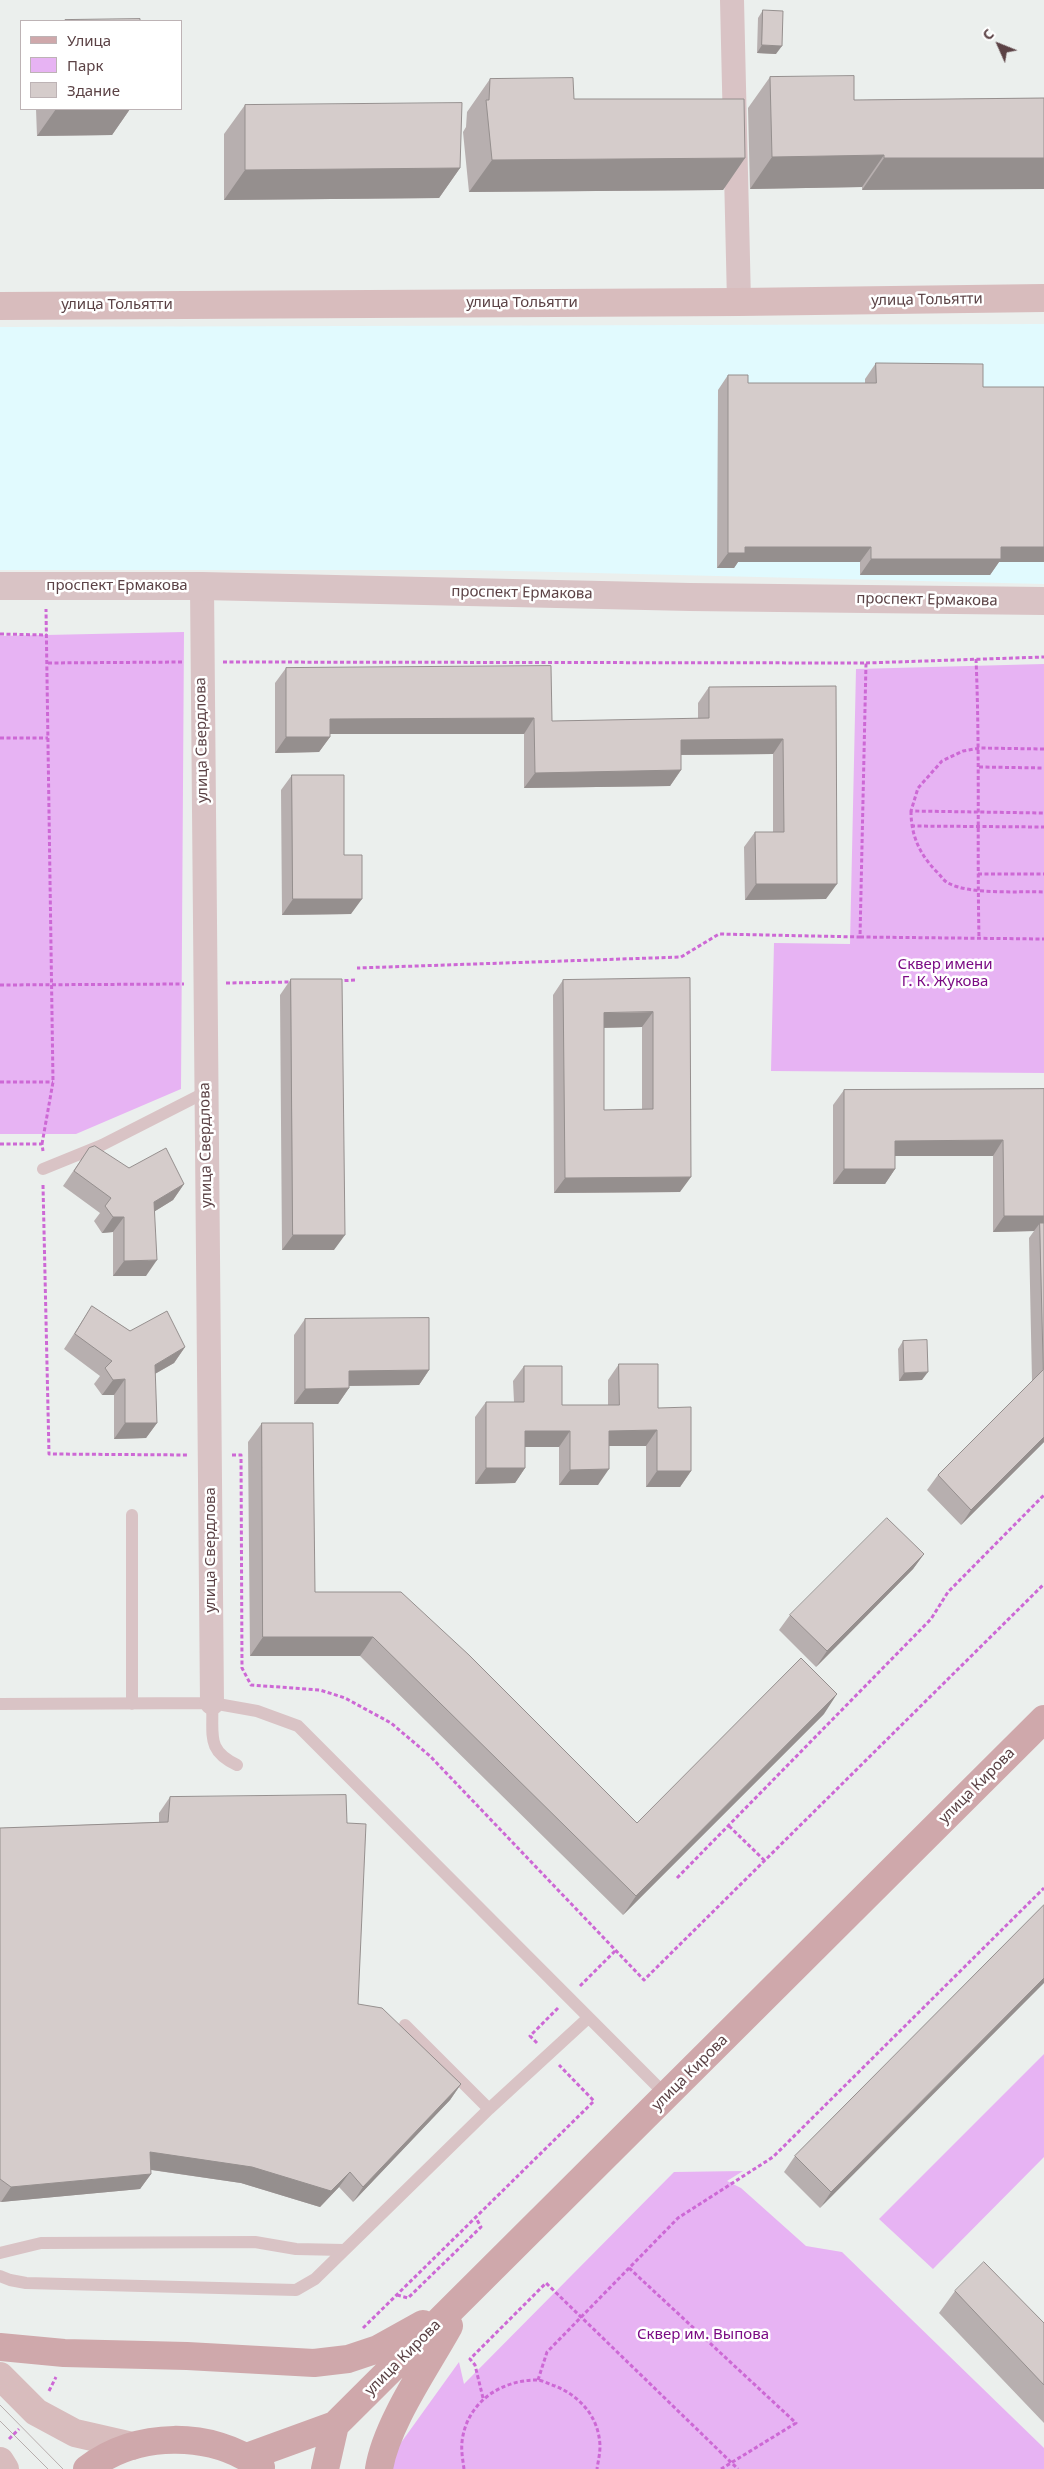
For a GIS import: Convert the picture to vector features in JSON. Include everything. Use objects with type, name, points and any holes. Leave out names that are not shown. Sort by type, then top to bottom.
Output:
[{"type":"main road","name":"улица Тольятти","points":[[0,306],[739,302],[1044,298]]},
{"type":"main road","name":"улица Кирова","points":[[255,2463],[335,2425],[1044,1719]]},
{"type":"main road","points":[[0,2347],[64,2354],[187,2356],[314,2363],[348,2359],[378,2349],[400,2338],[464,2298]]},
{"type":"main road","points":[[379,2469],[388,2439],[400,2414],[464,2298]]},
{"type":"main road","points":[[0,2376],[36,2412],[75,2433],[132,2446]]},
{"type":"main road","points":[[325,2469],[335,2425]]},
{"type":"main road","points":[[87,2469],[96,2462],[132,2446],[171,2439],[210,2443],[255,2463]]},
{"type":"main road","points":[[0,2460],[5,2469]]},
{"type":"street","points":[[732,0],[739,302]]},
{"type":"street","name":"проспект Ермакова","points":[[0,586],[202,586],[690,597],[1044,601]]},
{"type":"street","name":"улица Свердлова","points":[[202,586],[201,662],[212,1703]]},
{"type":"lane","points":[[43,1168],[102,1145],[206,1092]]},
{"type":"lane","points":[[132,1515],[132,1704]]},
{"type":"lane","points":[[212,1703],[214,1745],[217,1752],[223,1758],[236,1765]]},
{"type":"lane","points":[[0,1704],[212,1703],[257,1711],[298,1726],[667,2096]]},
{"type":"lane","points":[[0,2276],[26,2284],[296,2290],[315,2279],[489,2109],[588,2018]]},
{"type":"lane","points":[[405,2025],[489,2109]]},
{"type":"lane","points":[[0,2253],[41,2243],[255,2242],[296,2249],[344,2250]]},
{"type":"path","points":[[45,586],[48,663],[53,1082],[42,1144],[49,1454],[241,1455],[242,1668],[251,1685],[320,1690],[345,1698],[391,1723],[430,1756],[644,1980],[1044,1584]]},
{"type":"path","points":[[0,634],[47,635]]},
{"type":"path","points":[[48,663],[866,663],[1044,657]]},
{"type":"path","points":[[976,659],[980,748],[978,812],[979,938]]},
{"type":"path","points":[[860,937],[866,663]]},
{"type":"path","points":[[0,738],[48,738]]},
{"type":"path","points":[[1044,749],[980,748],[963,751],[942,761],[918,788],[912,811],[911,826],[917,845],[928,863],[948,883],[978,890],[1044,892]]},
{"type":"path","points":[[979,767],[1044,768]]},
{"type":"path","points":[[912,811],[1044,813]]},
{"type":"path","points":[[911,826],[1044,827]]},
{"type":"path","points":[[978,874],[1044,874]]},
{"type":"path","points":[[357,968],[681,957],[719,934],[1044,939]]},
{"type":"path","points":[[336,981],[355,980]]},
{"type":"path","points":[[0,985],[52,986],[298,982]]},
{"type":"path","points":[[0,1082],[53,1082]]},
{"type":"path","points":[[0,1144],[42,1144]]},
{"type":"path","points":[[677,1878],[931,1619],[948,1592],[1044,1495]]},
{"type":"path","points":[[729,1826],[765,1860]]},
{"type":"path","points":[[538,2380],[547,2352],[678,2218],[773,2157],[1044,1888]]},
{"type":"path","points":[[397,2295],[408,2298],[445,2264],[481,2226],[476,2218]]},
{"type":"path","points":[[629,2268],[796,2423],[721,2469]]},
{"type":"path","points":[[483,2398],[475,2365],[470,2359],[546,2283],[738,2469]]},
{"type":"path","points":[[464,2469],[462,2443],[468,2420],[483,2398],[503,2385],[538,2380],[571,2392],[582,2402],[595,2422],[600,2446],[596,2469]]},
{"type":"shaded area","points":[[1044,324],[1044,584],[472,570],[0,570],[0,327]]},
{"type":"green space","points":[[184,632],[181,1089],[76,1134],[0,1134],[0,636]]},
{"type":"green space","name":"Сквер имени Г. К. Жукова","points":[[1044,664],[1044,1073],[771,1071],[774,943],[850,944],[856,669]]},
{"type":"green space","points":[[1044,2054],[1044,2157],[933,2269],[879,2219]]},
{"type":"green space","name":"Сквер им. Выпова","points":[[743,2171],[727,2181],[741,2188],[806,2246],[842,2252],[1044,2448],[1044,2469],[390,2469],[395,2451],[459,2362],[464,2384],[674,2172]]},
{"type":"building","points":[[763,10],[783,11],[782,46],[762,45]]},
{"type":"building","points":[[140,19],[140,20],[65,20]]},
{"type":"building","points":[[854,76],[854,100],[1044,98],[1044,158],[884,158],[884,155],[772,157],[770,77]]},
{"type":"building","points":[[573,78],[574,99],[744,99],[745,158],[492,160],[486,100],[489,100],[490,79]]},
{"type":"building","points":[[462,103],[460,168],[245,170],[245,105]]},
{"type":"building","points":[[876,363],[983,364],[983,387],[1044,387],[1044,547],[1001,547],[1001,559],[871,559],[871,547],[745,547],[745,553],[728,553],[728,375],[748,375],[748,383],[876,383]]},
{"type":"building","points":[[551,666],[552,721],[709,718],[709,687],[836,686],[837,884],[756,884],[755,832],[784,832],[783,739],[681,740],[681,770],[535,773],[534,718],[330,719],[330,737],[286,737],[286,668]]},
{"type":"building","points":[[292,775],[344,775],[344,855],[362,855],[362,899],[293,899]]},
{"type":"building","points":[[690,978],[691,1177],[565,1178],[563,980]],"holes":[[[653,1012],[653,1109],[604,1110],[604,1013]]]},
{"type":"building","points":[[291,979],[342,979],[345,1235],[293,1235]]},
{"type":"building","points":[[1044,1089],[1044,1216],[1004,1216],[1003,1140],[895,1141],[895,1169],[844,1169],[844,1090]]},
{"type":"building","points":[[95,1146],[129,1168],[166,1148],[184,1184],[154,1202],[157,1260],[124,1261],[124,1217],[113,1217],[105,1206],[111,1198],[74,1171],[89,1148]]},
{"type":"building","points":[[1040,1223],[1044,1223],[1044,1437],[971,1510],[938,1475],[1043,1370]]},
{"type":"building","points":[[92,1306],[130,1331],[167,1311],[185,1347],[155,1365],[157,1423],[125,1423],[125,1379],[113,1380],[105,1368],[112,1361],[75,1334]]},
{"type":"building","points":[[429,1318],[429,1370],[349,1371],[349,1388],[305,1389],[305,1319]]},
{"type":"building","points":[[927,1340],[928,1372],[904,1373],[903,1341]]},
{"type":"building","points":[[619,1364],[658,1364],[658,1408],[691,1407],[691,1471],[657,1471],[657,1430],[609,1431],[609,1469],[570,1470],[570,1431],[525,1431],[525,1468],[486,1468],[486,1402],[524,1402],[524,1366],[562,1366],[562,1405],[619,1405]]},
{"type":"building","points":[[262,1423],[313,1423],[315,1592],[401,1592],[469,1655],[637,1823],[801,1658],[837,1694],[636,1896],[373,1637],[263,1637]]},
{"type":"building","points":[[887,1518],[924,1554],[827,1651],[790,1615]]},
{"type":"building","points":[[346,1795],[347,1823],[366,1824],[358,2004],[382,2008],[461,2084],[363,2187],[350,2172],[331,2191],[252,2167],[150,2152],[151,2174],[11,2187],[0,2179],[0,1828],[168,1822],[170,1797]]},
{"type":"building","points":[[1044,1905],[1044,1978],[831,2192],[795,2156]]},
{"type":"building","points":[[984,2262],[1044,2323],[1044,2385],[955,2291]]},
{"type":"tram line","points":[[0,2405],[63,2469]]},
{"type":"tram line","points":[[0,2421],[48,2469]]}]
